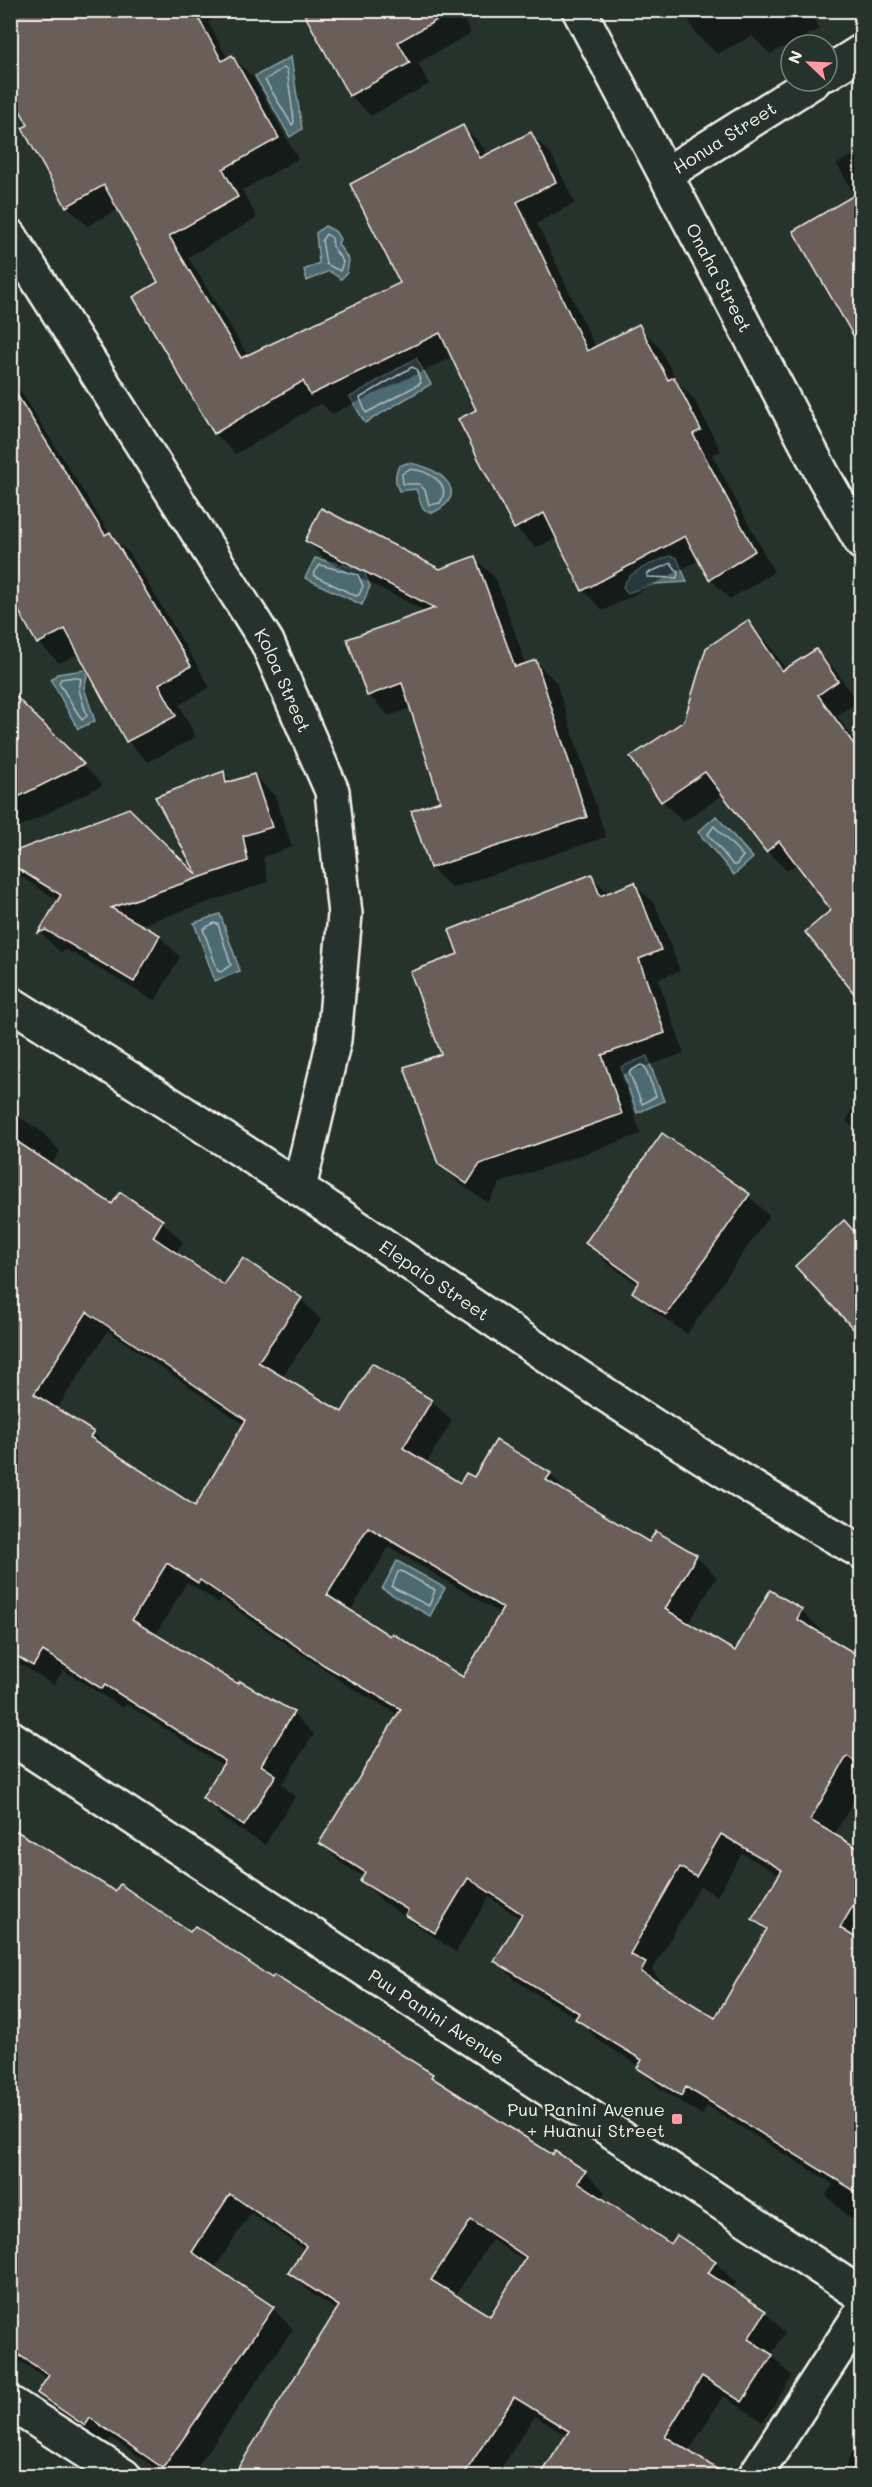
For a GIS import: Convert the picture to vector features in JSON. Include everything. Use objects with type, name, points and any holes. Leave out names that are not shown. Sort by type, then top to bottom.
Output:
[{"type":"street","name":"Onaha Street","points":[[579,10],[824,477],[861,543]]},
{"type":"street","points":[[839,65],[861,51]]},
{"type":"street","name":"Honua Street","points":[[666,174],[795,93]]},
{"type":"street","name":"Koloa Street","points":[[10,236],[267,642],[332,791],[345,914],[334,1040],[299,1188]]},
{"type":"street","name":"Elepaio Street","points":[[10,1003],[299,1188],[620,1406],[786,1509],[861,1552]]},
{"type":"street","name":"Puu Panini Avenue","points":[[10,1737],[861,2295]]},
{"type":"street","points":[[755,2476],[861,2312]]},
{"type":"street","points":[[10,2403],[124,2476]]},
{"type":"water","points":[[291,57],[302,129],[290,137],[255,76]]},
{"type":"water","points":[[325,226],[335,231],[340,239],[338,244],[349,260],[347,273],[341,279],[329,271],[307,281],[304,270],[319,263],[316,233]]},
{"type":"water","points":[[416,358],[431,384],[365,423],[350,397]]},
{"type":"water","points":[[407,463],[430,469],[447,482],[451,489],[450,497],[445,505],[432,513],[423,509],[416,489],[399,491],[396,472],[399,466]]},
{"type":"water","points":[[670,556],[677,558],[687,582],[654,584],[627,593],[623,587],[630,576]]},
{"type":"water","points":[[315,558],[363,570],[370,586],[362,605],[305,578]]},
{"type":"water","points":[[84,670],[87,676],[84,688],[95,721],[78,729],[51,680],[57,674]]},
{"type":"water","points":[[716,816],[753,858],[734,875],[698,832]]},
{"type":"water","points":[[220,914],[240,971],[215,981],[194,923]]},
{"type":"water","points":[[647,1056],[664,1101],[637,1113],[621,1067]]},
{"type":"water","points":[[397,1561],[445,1588],[430,1616],[382,1589]]},
{"type":"building","points":[[10,10],[194,10],[222,61],[232,55],[279,138],[223,169],[238,197],[169,236],[241,358],[400,283],[350,184],[463,125],[480,158],[531,132],[556,182],[517,202],[587,351],[639,324],[668,380],[674,377],[701,430],[693,434],[755,551],[709,580],[685,536],[582,591],[544,513],[514,529],[458,419],[476,410],[440,333],[310,395],[303,381],[214,434],[133,297],[158,282],[104,185],[66,207],[22,128],[28,125],[10,92]]},
{"type":"building","points":[[302,10],[455,10],[398,42],[410,63],[349,96]]},
{"type":"building","points":[[861,191],[861,349],[793,231]]},
{"type":"building","points":[[10,384],[105,535],[110,532],[191,666],[159,684],[176,716],[126,742],[65,629],[37,644],[10,595]]},
{"type":"building","points":[[321,508],[440,569],[475,556],[515,667],[536,660],[587,817],[430,868],[411,811],[440,801],[402,683],[367,696],[347,639],[435,608],[305,541]]},
{"type":"building","points":[[748,620],[782,671],[816,649],[838,681],[818,695],[861,754],[861,1002],[805,932],[831,910],[779,841],[766,852],[705,772],[661,802],[630,757],[684,721],[706,648]]},
{"type":"building","points":[[10,691],[84,764],[10,801]]},
{"type":"building","points":[[224,771],[226,783],[254,774],[272,827],[243,836],[248,861],[111,908],[160,935],[134,982],[46,930],[38,933],[61,895],[10,864],[10,853],[129,808],[197,875],[155,797]]},
{"type":"building","points":[[592,874],[600,896],[635,882],[661,950],[639,959],[665,1033],[602,1055],[622,1114],[480,1164],[467,1184],[438,1164],[404,1067],[441,1054],[410,972],[458,954],[449,930]]},
{"type":"building","points":[[662,1133],[750,1194],[666,1315],[632,1292],[639,1281],[585,1243]]},
{"type":"building","points":[[10,1137],[112,1204],[120,1192],[163,1220],[153,1237],[224,1285],[243,1258],[302,1298],[258,1362],[342,1412],[372,1363],[432,1400],[403,1448],[460,1483],[466,1473],[474,1477],[496,1440],[551,1473],[546,1480],[649,1542],[656,1531],[697,1555],[665,1609],[735,1651],[770,1590],[802,1609],[797,1619],[861,1657],[861,1765],[847,1756],[810,1820],[861,1850],[861,1892],[840,1928],[861,1941],[861,2195],[686,2087],[681,2096],[637,2068],[642,2060],[575,2019],[579,2013],[494,1961],[522,1914],[468,1878],[435,1933],[405,1915],[408,1910],[360,1881],[365,1872],[319,1843],[401,1709],[324,1665],[200,1580],[198,1583],[167,1563],[132,1620],[238,1684],[240,1681],[294,1712],[261,1765],[276,1775],[244,1826],[202,1798],[225,1761],[105,1685],[102,1689],[43,1651],[33,1666],[10,1652]],"holes":[[[87,1312],[246,1420],[195,1506],[90,1437],[94,1432],[34,1394]],[[368,1527],[503,1608],[463,1677],[392,1633],[390,1636],[327,1595]],[[721,1834],[782,1870],[752,1919],[767,1929],[715,2018],[641,1972],[646,1963],[630,1954],[680,1867],[696,1877]]]},
{"type":"building","points":[[844,1220],[861,1239],[861,1337],[795,1266]]},
{"type":"building","points":[[10,1827],[115,1891],[120,1884],[190,1932],[195,1926],[272,1978],[274,1975],[433,2074],[431,2077],[553,2155],[555,2151],[586,2171],[578,2182],[671,2244],[677,2235],[716,2261],[708,2273],[766,2311],[748,2339],[773,2355],[742,2402],[702,2376],[665,2436],[728,2476],[540,2476],[569,2431],[514,2397],[463,2476],[233,2476],[339,2306],[288,2273],[306,2246],[230,2194],[192,2252],[274,2307],[163,2468],[90,2418],[85,2426],[37,2393],[49,2375],[10,2349]],"holes":[[[471,2220],[526,2257],[490,2316],[431,2280]]]},
{"type":"place","name":"Puu Panini Avenue + Huanui Street","points":[[677,2119]]}]
